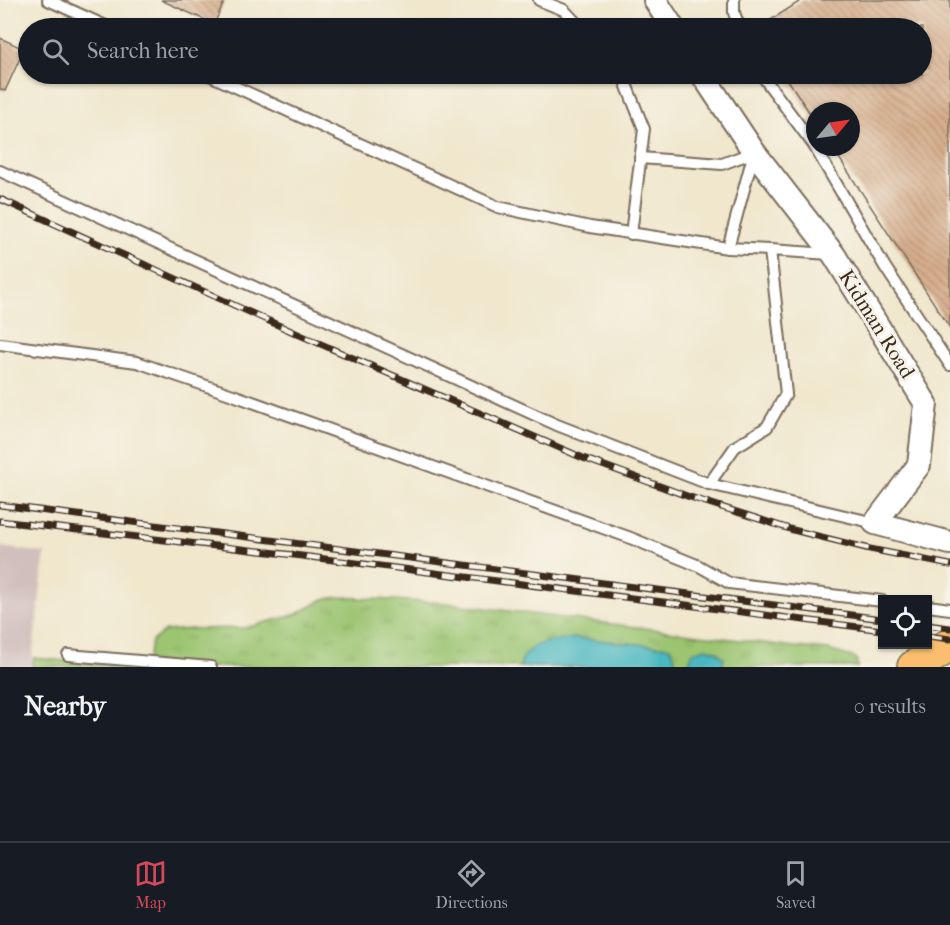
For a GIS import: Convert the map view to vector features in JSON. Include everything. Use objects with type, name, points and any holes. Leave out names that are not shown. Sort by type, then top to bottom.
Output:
[{"type":"highway","points":[[914,667],[950,645]]},
{"type":"street","points":[[655,0],[667,18]]},
{"type":"street","name":"Kidman Road","points":[[709,84],[753,152],[834,255],[926,404],[919,465],[875,523]]},
{"type":"street","points":[[875,523],[950,543]]},
{"type":"lane","points":[[48,0],[88,18]]},
{"type":"lane","points":[[539,0],[564,10],[572,18]]},
{"type":"lane","points":[[734,0],[736,18]]},
{"type":"lane","points":[[229,84],[498,207],[590,227],[728,248],[834,255]]},
{"type":"lane","points":[[626,84],[644,129],[631,234]]},
{"type":"lane","points":[[768,84],[813,144],[885,267],[950,365]]},
{"type":"lane","points":[[640,158],[722,164],[753,152]]},
{"type":"lane","points":[[728,248],[753,152]]},
{"type":"lane","points":[[0,171],[557,425],[709,484],[875,523]]},
{"type":"lane","points":[[709,484],[735,447],[767,427],[786,394],[770,250]]},
{"type":"lane","points":[[0,344],[137,362],[628,537],[699,566],[729,583],[878,601]]},
{"type":"lane","points":[[932,607],[950,609]]},
{"type":"lane","points":[[68,655],[211,667]]},
{"type":"shaded area","points":[[0,547],[45,553],[31,667],[0,667]]},
{"type":"green space","points":[[339,597],[446,603],[828,650],[856,658],[858,667],[211,667],[147,662],[152,641],[165,631],[245,628],[297,614],[324,599]]},
{"type":"green space","points":[[34,658],[129,667],[32,667]]},
{"type":"water","points":[[576,638],[670,647],[675,659],[672,667],[520,667],[523,658],[534,646],[550,641]]},
{"type":"water","points":[[706,648],[716,651],[724,658],[722,667],[687,667],[693,652]]},
{"type":"building","points":[[161,0],[225,0],[217,18],[201,18]]},
{"type":"building","points":[[802,0],[950,0],[950,328],[838,156],[860,156],[860,102],[806,102],[806,107],[791,84],[932,84],[932,18],[774,18]]},
{"type":"building","points":[[0,38],[18,46],[18,62],[5,91],[0,89]]},
{"type":"railway","points":[[0,199],[300,335],[583,458],[687,496],[793,530],[950,565]]},
{"type":"railway","points":[[0,505],[878,618]]},
{"type":"railway","points":[[0,521],[294,555],[878,629]]},
{"type":"railway","points":[[932,626],[950,628]]},
{"type":"railway","points":[[932,637],[950,639]]}]
